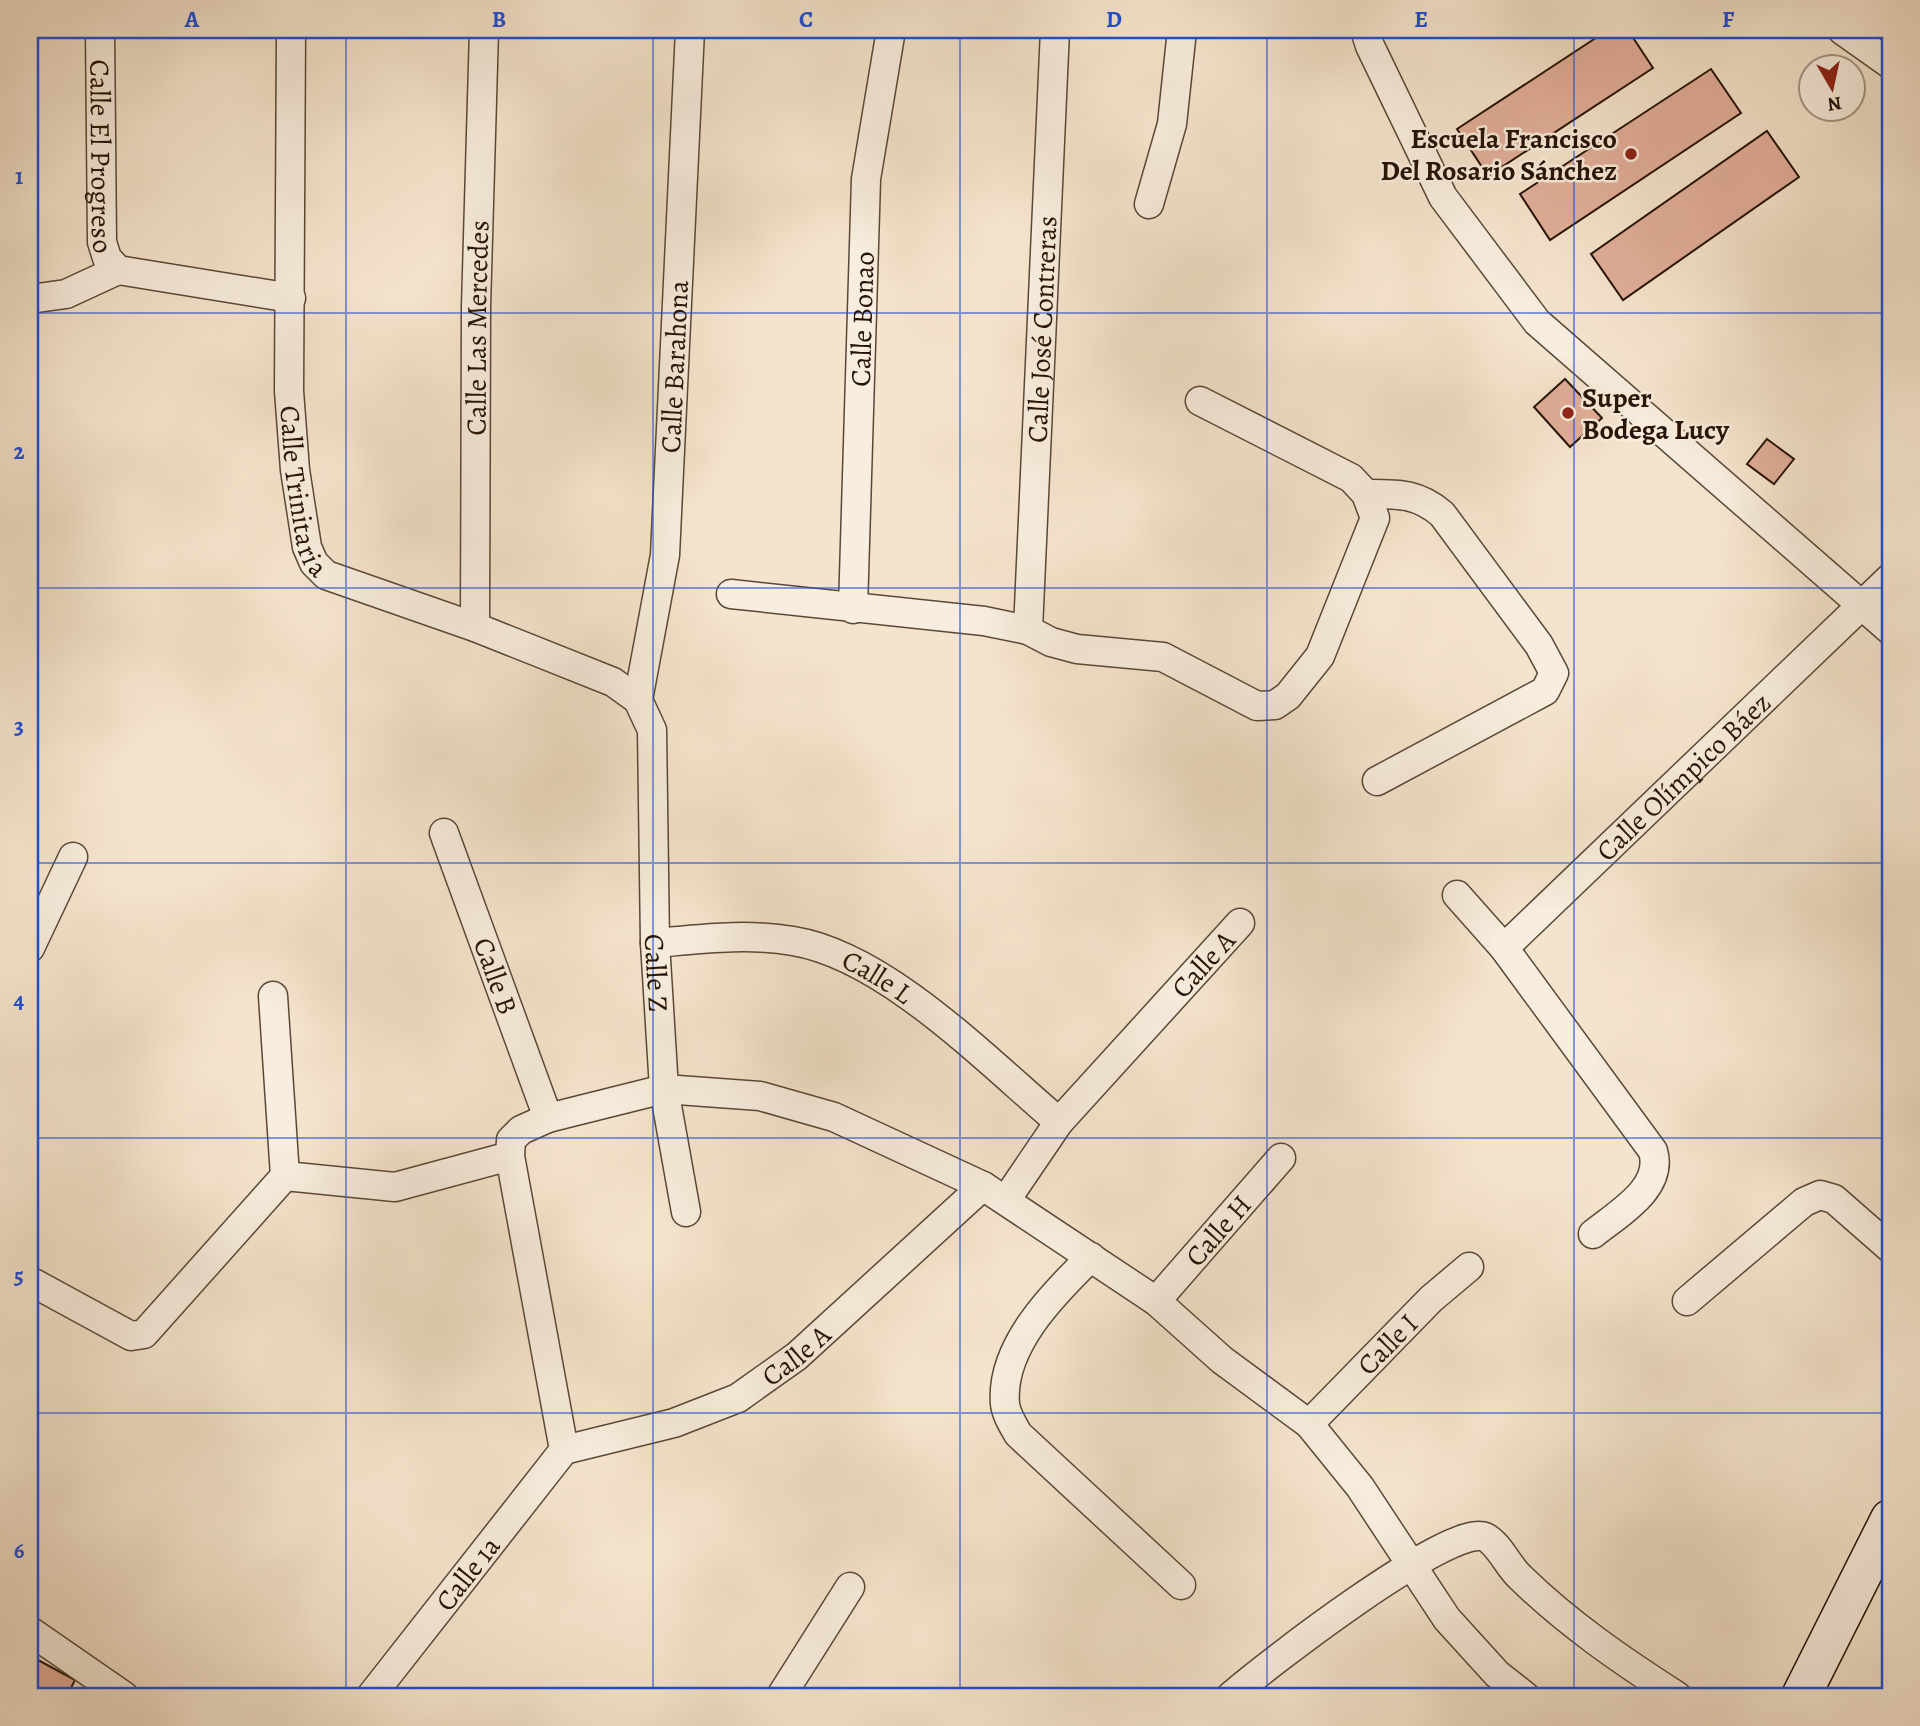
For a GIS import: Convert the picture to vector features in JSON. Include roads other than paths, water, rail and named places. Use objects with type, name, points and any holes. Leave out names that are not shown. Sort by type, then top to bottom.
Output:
[{"type":"main road","points":[[1801,1696],[1890,1519]]},
{"type":"street","name":"Calle El Progreso","points":[[100,30],[102,242],[107,258],[118,270],[290,299]]},
{"type":"street","name":"Calle Trinitaria","points":[[292,30],[289,391],[295,470],[307,547],[314,563],[326,575],[475,627],[613,682],[638,700]]},
{"type":"street","name":"Calle Las Mercedes","points":[[475,627],[476,307],[484,30]]},
{"type":"street","name":"Calle Barahona","points":[[638,700],[665,555],[690,30]]},
{"type":"street","name":"Calle Bonao","points":[[853,609],[866,179],[891,30]]},
{"type":"street","name":"Calle José Contreras","points":[[1028,630],[1055,30]]},
{"type":"street","points":[[1149,204],[1172,124],[1182,30]]},
{"type":"street","points":[[1365,30],[1370,46],[1443,197],[1537,322],[1890,630]]},
{"type":"street","points":[[1842,30],[1890,64]]},
{"type":"street","points":[[30,299],[66,294],[118,270]]},
{"type":"street","points":[[731,594],[984,621],[1028,630],[1051,642],[1077,649],[1163,657],[1257,706],[1275,705],[1288,696],[1320,656],[1375,518],[1366,494],[1339,470],[1200,401]]},
{"type":"street","points":[[1366,494],[1402,495],[1425,500],[1442,514],[1539,645],[1554,673],[1545,691],[1377,781]]},
{"type":"street","name":"Calle Olímpico Báez","points":[[1504,947],[1890,578]]},
{"type":"street","name":"Calle Z","points":[[638,700],[652,730],[655,943],[664,1089],[686,1212]]},
{"type":"street","name":"Calle B","points":[[444,833],[548,1118]]},
{"type":"street","points":[[30,948],[73,857]]},
{"type":"street","points":[[1457,895],[1504,947],[1653,1150],[1657,1163],[1653,1178],[1637,1199],[1593,1234]]},
{"type":"street","name":"Calle A","points":[[564,1450],[674,1423],[738,1398],[797,1356],[995,1193],[1240,923]]},
{"type":"street","name":"Calle L","points":[[655,943],[739,936],[795,941],[852,960],[911,998],[1059,1122]]},
{"type":"street","points":[[30,1281],[131,1336],[144,1334],[285,1176],[273,996]]},
{"type":"street","points":[[564,1450],[510,1156],[511,1140],[521,1130],[548,1118],[664,1089],[760,1096],[834,1117],[995,1193],[1156,1301],[1222,1360],[1309,1424],[1360,1487],[1409,1566],[1447,1619],[1497,1674],[1525,1696]]},
{"type":"street","points":[[285,1176],[395,1187],[510,1156]]},
{"type":"street","name":"Calle H","points":[[1156,1301],[1281,1158]]},
{"type":"street","points":[[1687,1301],[1804,1202],[1820,1195],[1834,1199],[1890,1248]]},
{"type":"street","points":[[1091,1256],[1059,1288],[1025,1335],[1006,1373],[1005,1407],[1018,1434],[1181,1585]]},
{"type":"street","name":"Calle I","points":[[1309,1424],[1431,1299],[1469,1267]]},
{"type":"street","name":"Calle 1a","points":[[371,1696],[564,1450]]},
{"type":"street","points":[[1241,1694],[1326,1622],[1409,1566],[1457,1541],[1477,1535],[1488,1539],[1518,1576],[1618,1659],[1677,1696]]},
{"type":"street","points":[[781,1696],[850,1587]]},
{"type":"street","points":[[30,1631],[124,1696]]},
{"type":"place","name":"Escuela Francisco Del Rosario Sánchez","points":[[1631,154]]},
{"type":"place","name":"Super Bodega Lucy","points":[[1568,413]]}]
